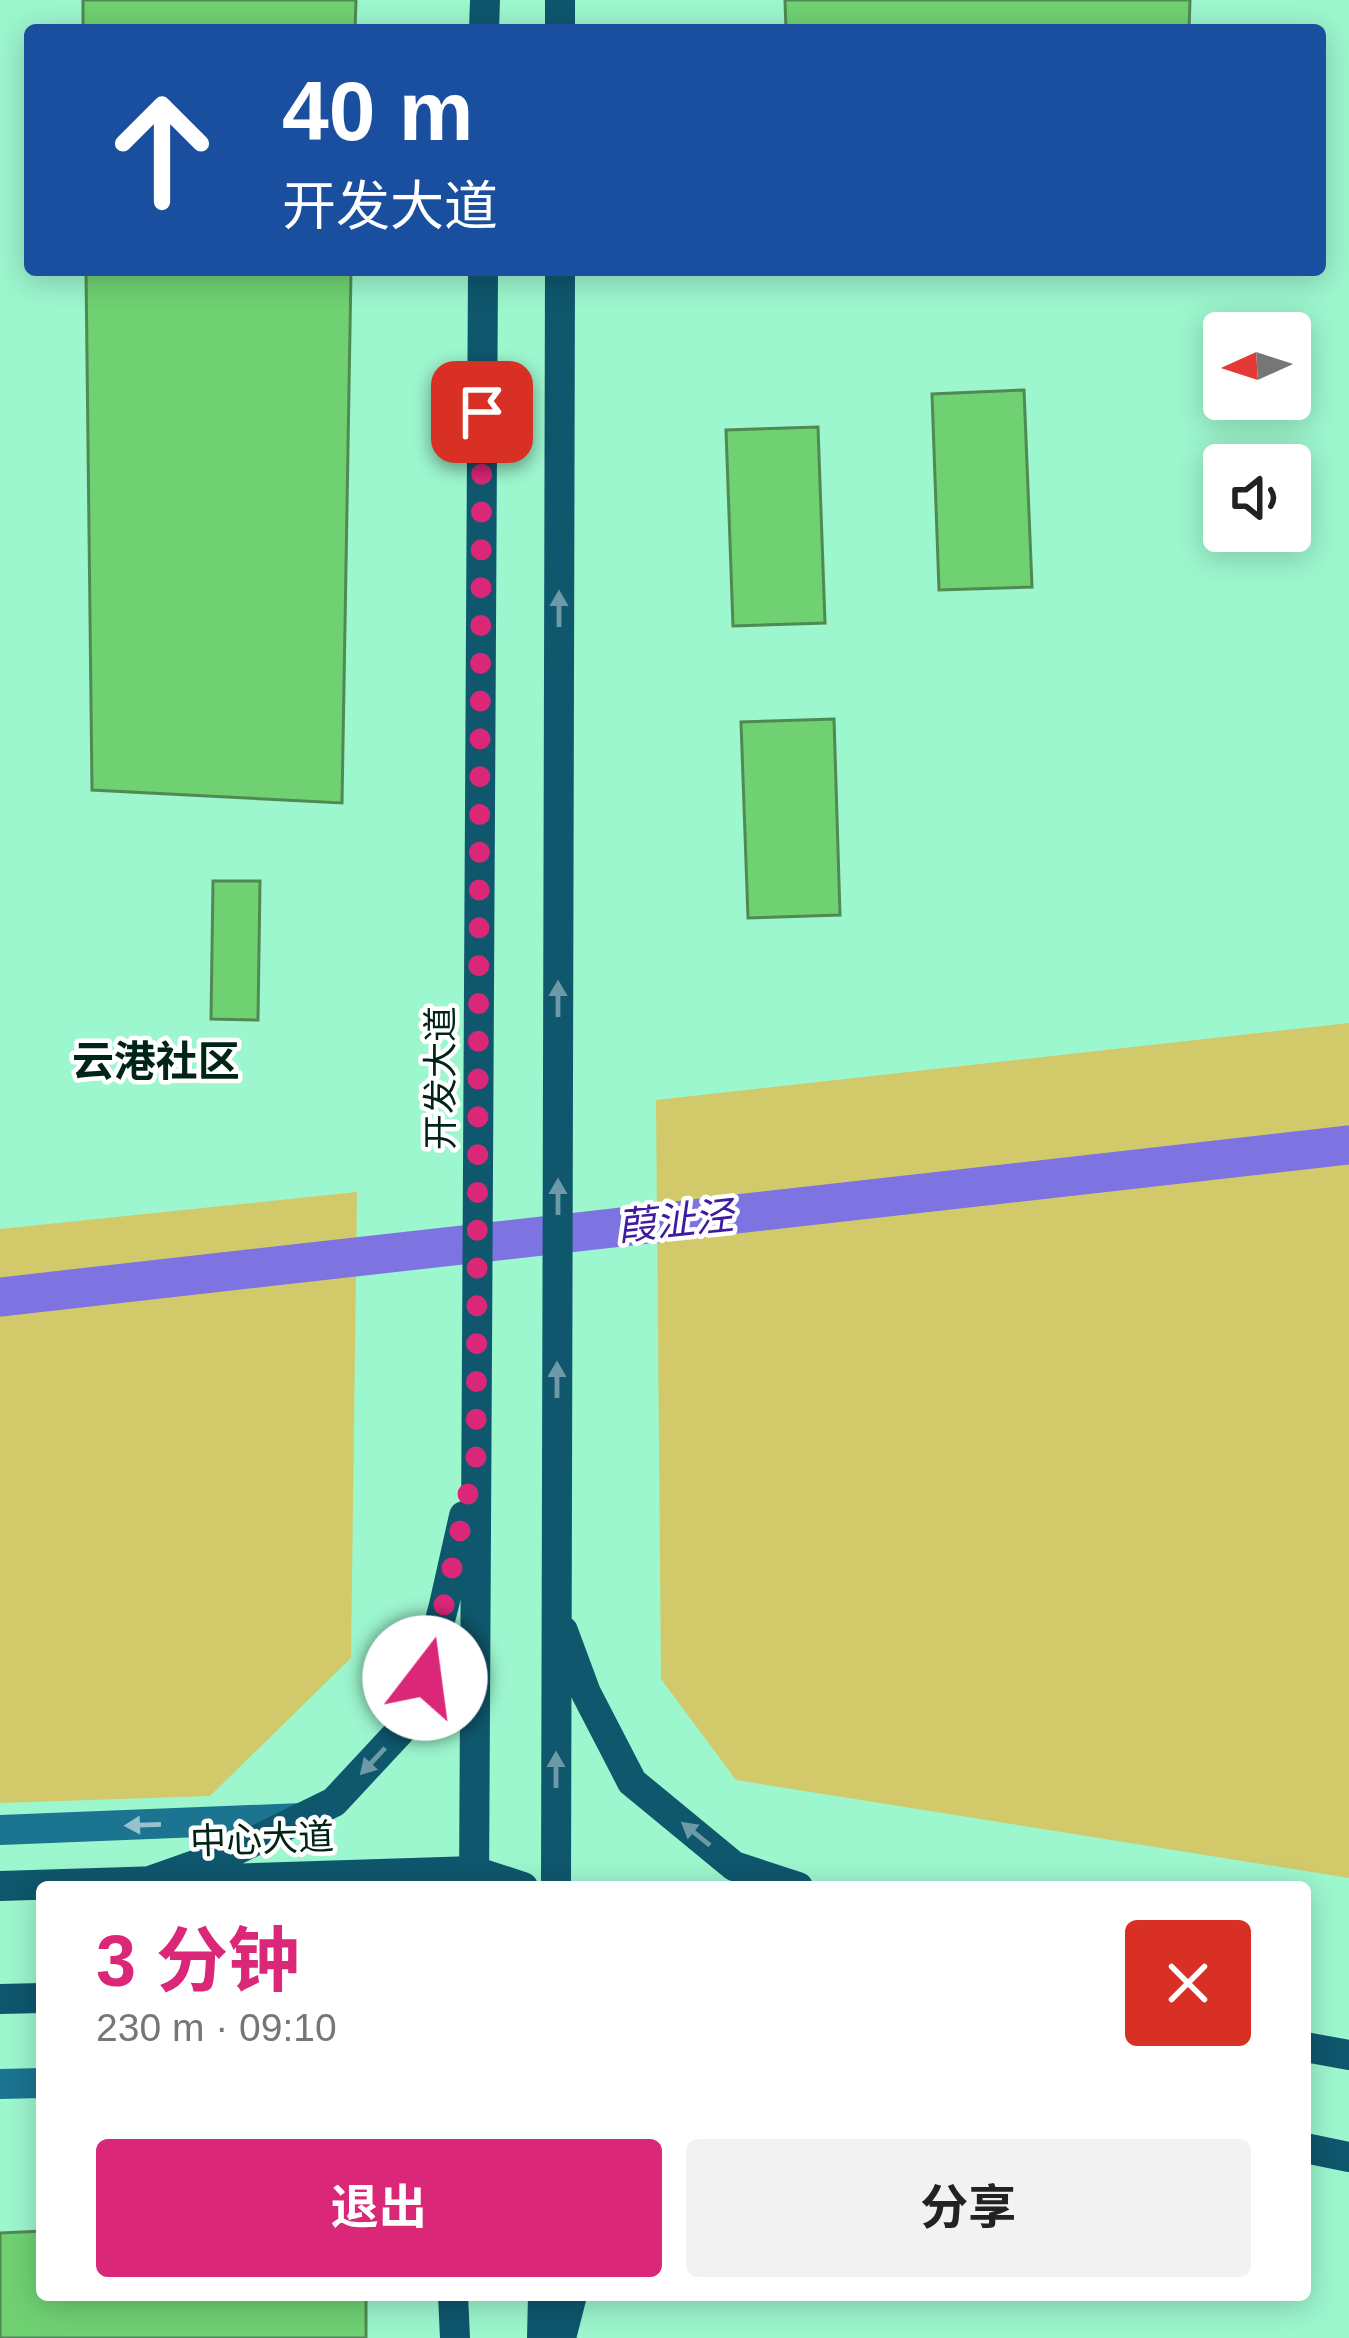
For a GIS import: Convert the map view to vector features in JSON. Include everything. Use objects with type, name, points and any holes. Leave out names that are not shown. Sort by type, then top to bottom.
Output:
[{"type":"main road","name":"开发大道","points":[[474,1879],[483,276]]},
{"type":"main road","points":[[556,1881],[560,276]]},
{"type":"main road","points":[[150,1881],[232,1852],[334,1802],[415,1715],[476,1457]]},
{"type":"main road","points":[[556,1614],[586,1693],[632,1781],[734,1866],[780,1881]]},
{"type":"main road","points":[[0,1830],[302,1818]]},
{"type":"main road","name":"中心大道","points":[[150,1881],[474,1879]]},
{"type":"main road","name":"中心大道","points":[[0,1886],[36,1885]]},
{"type":"main road","points":[[0,1999],[36,1998]]},
{"type":"main road","points":[[1311,2048],[1349,2056]]},
{"type":"main road","points":[[0,2084],[36,2084]]},
{"type":"main road","points":[[1311,2149],[1349,2157]]},
{"type":"main road","points":[[454,2301],[458,2338]]},
{"type":"main road","points":[[458,2338],[462,2301]]},
{"type":"main road","points":[[542,2338],[543,2301]]},
{"type":"main road","points":[[561,2338],[570,2301]]},
{"type":"shaded area","points":[[1349,1023],[1349,1878],[736,1780],[661,1679],[656,1100]]},
{"type":"shaded area","points":[[357,1192],[351,1658],[210,1796],[0,1803],[0,1229]]},
{"type":"building","points":[[83,0],[356,0],[355,24],[83,24]]},
{"type":"building","points":[[785,0],[1190,0],[1189,24],[786,24]]},
{"type":"building","points":[[86,276],[351,276],[342,803],[92,790]]},
{"type":"building","points":[[1024,390],[1032,587],[939,590],[932,394]]},
{"type":"building","points":[[818,427],[825,623],[733,626],[726,430]]},
{"type":"building","points":[[834,719],[840,915],[748,918],[741,722]]},
{"type":"building","points":[[213,881],[260,881],[258,1020],[211,1019]]},
{"type":"building","points":[[36,2231],[36,2301],[366,2301],[366,2338],[0,2338],[0,2233]]},
{"type":"waterway","name":"葭沚泾","points":[[0,1297],[1349,1145]]},
{"type":"district","name":"云港社区","points":[[156,1061]]},
{"type":"route","points":[[425,1678],[476,1457],[482,412]]}]
